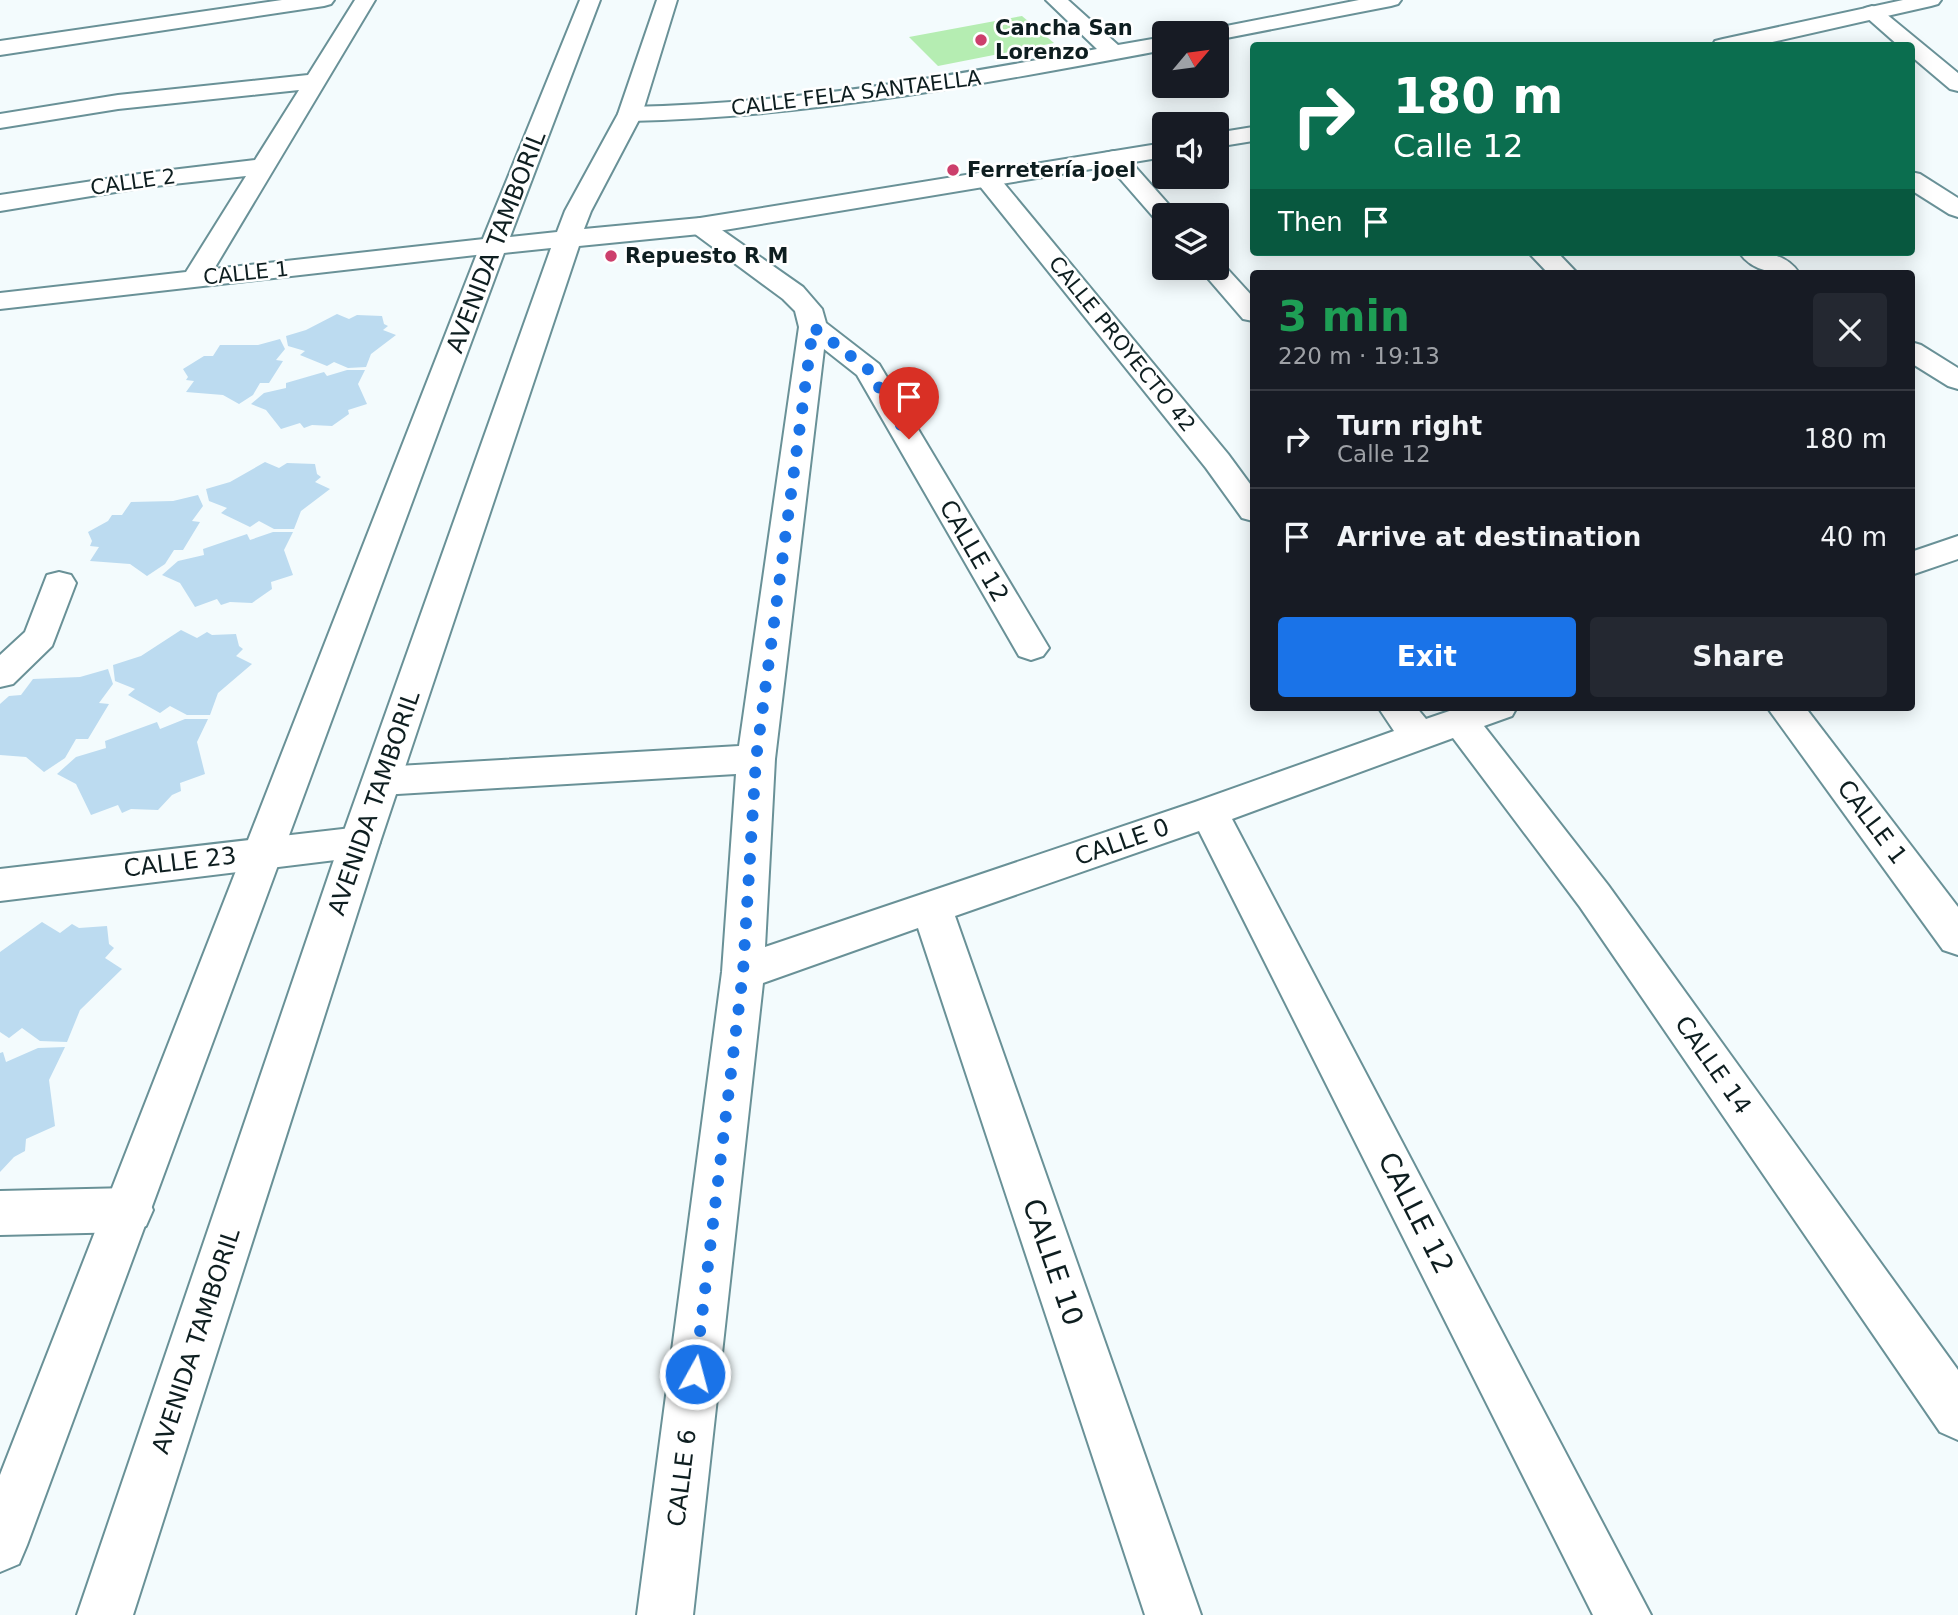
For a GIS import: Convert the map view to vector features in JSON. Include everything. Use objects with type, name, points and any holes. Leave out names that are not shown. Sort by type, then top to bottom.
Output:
[{"type":"street","points":[[0,48],[324,0]]},
{"type":"street","points":[[195,279],[365,0]]},
{"type":"street","name":"AVENIDA TAMBORIL","points":[[0,1545],[492,246],[590,0]]},
{"type":"street","name":"AVENIDA TAMBORIL","points":[[105,1615],[360,842],[568,239],[578,211],[630,114],[667,0]]},
{"type":"street","points":[[1056,0],[1114,53]]},
{"type":"street","points":[[1229,31],[1391,0]]},
{"type":"street","points":[[1738,42],[1874,7],[1931,0]]},
{"type":"street","points":[[1265,7],[1302,37]]},
{"type":"street","points":[[1874,7],[1912,42]]},
{"type":"street","name":"CALLE FELA SANTAELLA","points":[[630,114],[770,107],[946,83],[1152,45]]},
{"type":"street","points":[[1915,45],[1958,84]]},
{"type":"street","points":[[0,121],[118,102],[317,81]]},
{"type":"street","points":[[1229,138],[1250,134]]},
{"type":"street","name":"CALLE 1","points":[[0,304],[195,279],[700,226],[1152,152]]},
{"type":"street","points":[[1114,158],[1154,203]]},
{"type":"street","name":"CALLE 2","points":[[0,203],[146,180],[266,166]]},
{"type":"street","name":"CALLE PROYECTO 42","points":[[988,180],[1217,461],[1250,507]]},
{"type":"street","points":[[1915,182],[1958,209]]},
{"type":"street","points":[[700,226],[793,293],[808,309],[813,327]]},
{"type":"street","points":[[1545,256],[1561,270]]},
{"type":"street","points":[[1758,256],[1781,270]]},
{"type":"street","points":[[1224,280],[1250,310]]},
{"type":"street","name":"CALLE 12","points":[[813,327],[869,370],[1031,648]]},
{"type":"street","name":"CALLE 6","points":[[665,1615],[743,972],[756,759],[813,327]]},
{"type":"street","points":[[1915,353],[1958,380]]},
{"type":"street","points":[[0,675],[40,638],[59,583]]},
{"type":"street","name":"CALLE 1","points":[[1788,711],[1958,938]]},
{"type":"street","name":"CALLE 0","points":[[743,972],[1209,812],[1407,722],[1479,714]]},
{"type":"street","name":"CALLE 14","points":[[1479,714],[1602,907],[1958,1414]]},
{"type":"street","points":[[381,781],[756,759]]},
{"type":"street","name":"CALLE 12","points":[[1209,812],[1623,1615]]},
{"type":"street","name":"CALLE 23","points":[[0,885],[360,842]]},
{"type":"street","name":"CALLE 10","points":[[932,908],[1173,1615]]},
{"type":"street","points":[[0,1213],[129,1210]]},
{"type":"green space","name":"Cancha San Lorenzo","points":[[1022,16],[1054,43],[938,66],[909,37]]},
{"type":"building","points":[[337,314],[349,319],[357,315],[382,316],[384,324],[388,326],[383,330],[396,335],[371,354],[366,367],[348,368],[334,362],[327,366],[300,355],[305,351],[288,346],[286,336],[306,330]]},
{"type":"building","points":[[280,339],[285,349],[276,360],[283,361],[269,383],[260,383],[253,395],[239,404],[223,395],[186,392],[194,381],[186,380],[188,377],[183,369],[204,356],[213,356],[220,345],[258,345]]},
{"type":"building","points":[[347,370],[365,370],[358,384],[367,404],[348,410],[349,414],[332,426],[312,425],[304,428],[300,423],[281,429],[266,410],[251,404],[264,393],[286,388],[286,383],[324,372],[327,376]]},
{"type":"building","points":[[265,462],[279,468],[287,463],[315,464],[317,474],[321,477],[315,482],[330,489],[301,511],[294,529],[274,529],[259,521],[250,527],[221,513],[227,508],[209,501],[206,489],[230,482]]},
{"type":"building","points":[[198,495],[203,506],[192,521],[200,522],[183,550],[174,550],[165,564],[147,576],[130,564],[90,561],[99,547],[90,546],[92,541],[88,532],[108,521],[112,515],[122,515],[131,502],[173,501]]},
{"type":"building","points":[[273,532],[293,532],[284,550],[293,575],[271,582],[272,589],[252,603],[230,602],[221,605],[217,599],[195,607],[180,583],[162,575],[178,561],[204,555],[203,549],[247,534],[250,540]]},
{"type":"building","points":[[181,630],[197,638],[207,632],[212,635],[236,634],[239,646],[243,649],[236,656],[252,664],[218,693],[210,715],[187,715],[170,706],[160,713],[128,695],[135,689],[115,681],[113,665],[141,656]]},
{"type":"building","points":[[108,669],[113,684],[99,703],[109,704],[88,739],[76,739],[65,758],[44,772],[26,757],[0,755],[0,704],[9,696],[21,695],[33,679],[80,677]]},
{"type":"building","points":[[185,719],[208,719],[197,742],[205,774],[180,783],[181,791],[172,795],[158,810],[131,809],[122,813],[118,805],[91,815],[76,784],[57,774],[76,757],[106,748],[105,741],[157,722],[160,729]]},
{"type":"building","points":[[42,922],[60,933],[72,924],[79,928],[107,926],[109,944],[114,948],[105,958],[122,969],[80,1010],[67,1042],[40,1041],[22,1028],[9,1038],[0,1032],[0,952]]},
{"type":"building","points":[[65,1047],[49,1080],[55,1126],[26,1139],[25,1151],[14,1157],[0,1172],[0,1053],[3,1052],[6,1062],[38,1048]]},
{"type":"place","name":"Cancha San Lorenzo","points":[[981,40]]},
{"type":"place","name":"Ferretería joel","points":[[953,170]]},
{"type":"place","name":"Repuesto R M","points":[[611,256]]},
{"type":"route","points":[[695,1374],[743,972],[756,759],[813,327],[869,370],[909,439]]}]
